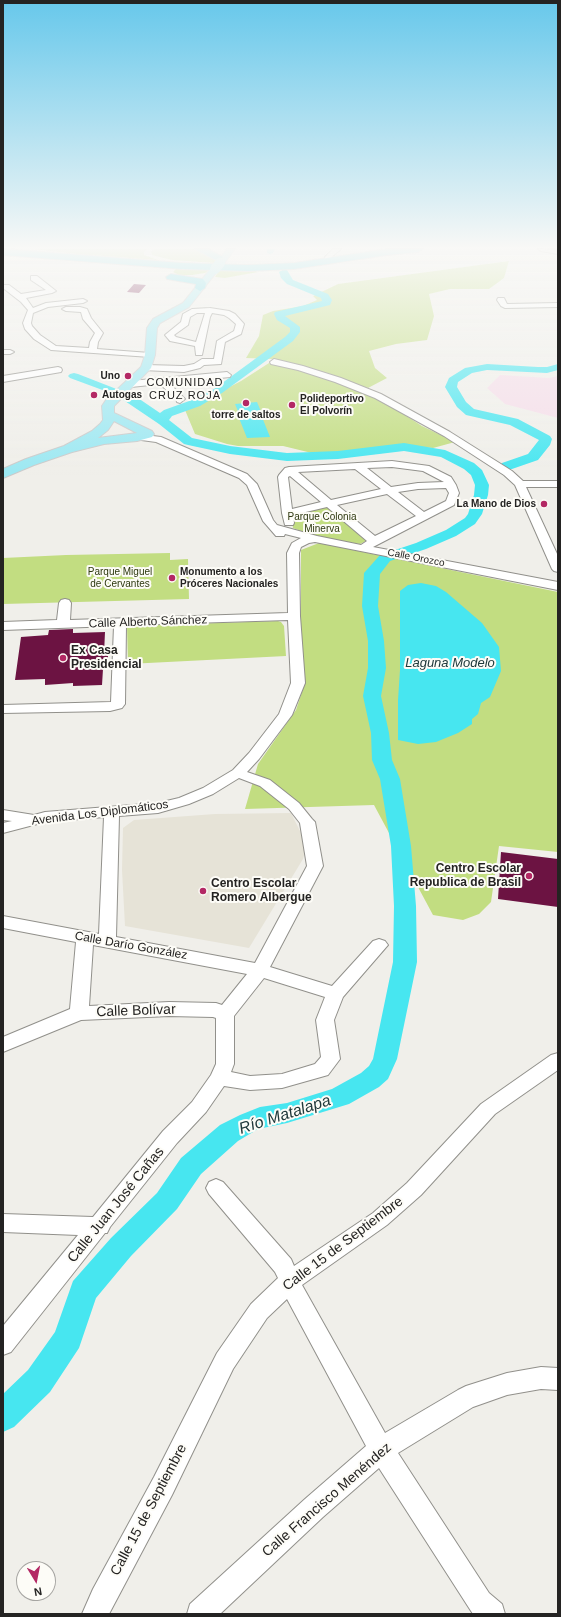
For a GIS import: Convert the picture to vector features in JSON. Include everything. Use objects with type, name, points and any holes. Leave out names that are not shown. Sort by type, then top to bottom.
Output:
[{"type":"main road","points":[[148,436],[114,426],[109,417],[108,406],[110,402],[131,384],[146,368],[150,355],[152,328],[154,324]]},
{"type":"main road","points":[[68,449],[96,434],[109,417]]},
{"type":"main road","points":[[3,474],[30,462],[68,449],[104,440],[148,436]]},
{"type":"main road","points":[[3,463],[11,465],[30,462]]},
{"type":"street","points":[[27,324],[28,327],[46,344],[59,349],[93,350],[150,355]]},
{"type":"street","points":[[91,324],[98,333],[94,342],[93,350]]},
{"type":"street","points":[[183,324],[169,335],[173,339],[199,345]]},
{"type":"street","points":[[202,362],[198,351],[204,324]]},
{"type":"street","points":[[146,368],[184,369],[196,366],[202,362],[218,362],[221,341],[238,332],[240,324]]},
{"type":"street","points":[[274,362],[338,380],[378,396],[447,434],[508,473],[520,484],[558,569]]},
{"type":"street","points":[[3,379],[58,370]]},
{"type":"street","points":[[131,384],[227,375]]},
{"type":"street","points":[[162,381],[181,399],[180,400]]},
{"type":"street","points":[[148,436],[243,476],[252,484],[265,516],[294,553]]},
{"type":"street","points":[[289,470],[375,546],[450,503],[454,493],[447,479],[425,468],[392,464],[289,470],[283,477],[290,532]]},
{"type":"street","points":[[357,466],[424,517]]},
{"type":"street","points":[[520,484],[558,484]]},
{"type":"street","points":[[287,513],[388,490],[418,486],[451,485]]},
{"type":"street","name":"Calle Orozco","points":[[274,527],[315,539],[363,548],[375,546],[420,559],[558,586]]},
{"type":"street","points":[[294,553],[296,545],[306,540],[315,539]]},
{"type":"street","name":"Avenida Los Diplomáticos","points":[[3,828],[44,817],[158,808],[184,801],[208,791],[238,773],[254,756],[281,721],[292,700],[298,683],[294,616],[294,553]]},
{"type":"street","points":[[63,625],[66,603]]},
{"type":"street","name":"Calle Alberto Sánchez","points":[[3,626],[294,616]]},
{"type":"street","points":[[3,710],[114,707],[118,704],[120,623]]},
{"type":"street","points":[[238,773],[265,784],[294,806],[307,822],[315,866],[260,970],[225,1015],[222,1071],[250,1083],[282,1081],[321,1070],[331,1059],[325,1020],[335,994],[379,945]]},
{"type":"street","points":[[107,941],[112,812]]},
{"type":"street","points":[[3,815],[16,818],[44,817]]},
{"type":"street","name":"Calle Darío González","points":[[3,922],[12,922],[85,938],[260,970],[335,994]]},
{"type":"street","points":[[79,1014],[85,938]]},
{"type":"street","name":"Calle Bolívar","points":[[3,1045],[79,1014],[169,1009],[216,1010],[225,1015]]},
{"type":"street","name":"Calle 15 de Septiembre","points":[[95,1614],[102,1598],[163,1486],[225,1361],[259,1311],[290,1281],[380,1219],[414,1189],[488,1109],[558,1060]]},
{"type":"street","name":"Calle Juan José Cañas","points":[[3,1344],[100,1226],[170,1137],[199,1107],[222,1071]]},
{"type":"street","points":[[216,1188],[283,1266],[300,1302],[381,1449],[480,1602],[492,1614]]},
{"type":"street","points":[[3,1222],[100,1226]]},
{"type":"street","name":"Calle Francisco Menéndez","points":[[200,1614],[314,1508],[381,1449],[466,1398],[507,1384],[541,1378],[558,1379]]},
{"type":"shaded area","points":[[500,375],[549,378],[558,376],[558,418],[505,404],[487,388]]},
{"type":"shaded area","name":"Centro Escolar Romero Albergue","points":[[291,813],[307,845],[303,859],[249,948],[125,926],[122,870],[123,828],[134,820],[215,814]]},
{"type":"green space","points":[[261,324],[432,324],[427,340],[396,344],[369,351],[375,368],[387,378],[368,388],[297,365],[272,359],[246,358],[259,336]]},
{"type":"green space","name":"Polideportivo El Polvorín","points":[[269,363],[292,367],[337,382],[383,401],[422,426],[455,442],[433,448],[407,446],[320,455],[283,446],[238,446],[195,434],[185,410],[241,381]]},
{"type":"green space","name":"Parque Colonia Minerva","points":[[327,507],[366,541],[360,544],[317,537],[293,528],[291,514]]},
{"type":"green space","points":[[319,543],[558,592],[558,852],[499,846],[491,902],[479,914],[463,920],[433,915],[374,805],[245,809],[258,764],[296,710],[305,683],[301,629],[301,550]]},
{"type":"green space","name":"Parque Miguel de Cervantes","points":[[170,553],[170,560],[188,559],[189,599],[3,604],[3,558]]},
{"type":"green space","points":[[278,621],[284,626],[286,656],[128,664],[127,626]]},
{"type":"water","points":[[257,402],[262,414],[240,416],[235,404]]},
{"type":"water","points":[[262,417],[270,437],[247,438],[239,418]]},
{"type":"water","name":"Laguna Modelo","points":[[421,583],[436,586],[446,592],[482,623],[499,647],[501,671],[490,697],[481,703],[478,714],[472,719],[472,724],[458,733],[436,742],[418,744],[398,740],[400,591],[408,585]]},
{"type":"building","name":"Ex Casa Presidencial","points":[[73,629],[73,633],[105,632],[104,654],[108,654],[108,669],[103,669],[102,685],[73,686],[73,683],[45,685],[45,679],[15,680],[21,637],[48,635],[49,630]]},
{"type":"building","name":"Centro Escolar Republica de Brasil","points":[[501,852],[558,859],[558,907],[498,899]]},
{"type":"waterway","points":[[163,421],[164,416],[168,413],[196,403],[218,391],[251,368],[289,339],[295,332],[295,327],[291,324]]},
{"type":"waterway","points":[[507,466],[533,457],[544,445],[546,439],[514,422],[470,412],[461,404],[451,387],[453,380],[469,370],[487,367],[538,370],[547,370],[558,367]]},
{"type":"waterway","points":[[74,376],[115,392]]},
{"type":"waterway","points":[[122,395],[131,399],[163,421]]},
{"type":"waterway","name":"Río Matalapa","points":[[3,1416],[39,1381],[57,1356],[68,1338],[83,1291],[121,1247],[167,1201],[191,1166],[229,1133],[249,1122],[260,1118],[287,1113],[340,1097],[370,1080],[379,1072],[385,1059],[405,962],[405,906],[401,846],[390,779],[382,760],[380,733],[372,696],[377,668],[376,641],[370,606],[372,573],[385,558],[421,546],[451,533],[470,521],[475,514],[481,495],[482,485],[477,473],[469,466],[445,454],[404,447],[338,455],[287,457],[230,450],[188,441],[163,421]]},
{"type":"place","name":"Uno","points":[[128,376]]},
{"type":"place","name":"Autogas","points":[[94,395]]},
{"type":"place","name":"torre de saltos","points":[[246,403]]},
{"type":"place","name":"Polideportivo El Polvorín","points":[[292,405]]},
{"type":"place","name":"La Mano de Dios","points":[[544,504]]},
{"type":"place","name":"Monumento a los Próceres Nacionales","points":[[172,578]]},
{"type":"place","name":"Ex Casa Presidencial","points":[[63,658]]},
{"type":"place","name":"Centro Escolar Republica de Brasil","points":[[529,876]]},
{"type":"place","name":"Centro Escolar Romero Albergue","points":[[203,891]]},
{"type":"district","name":"COMUNIDAD CRUZ ROJA","points":[[185,389]]}]
